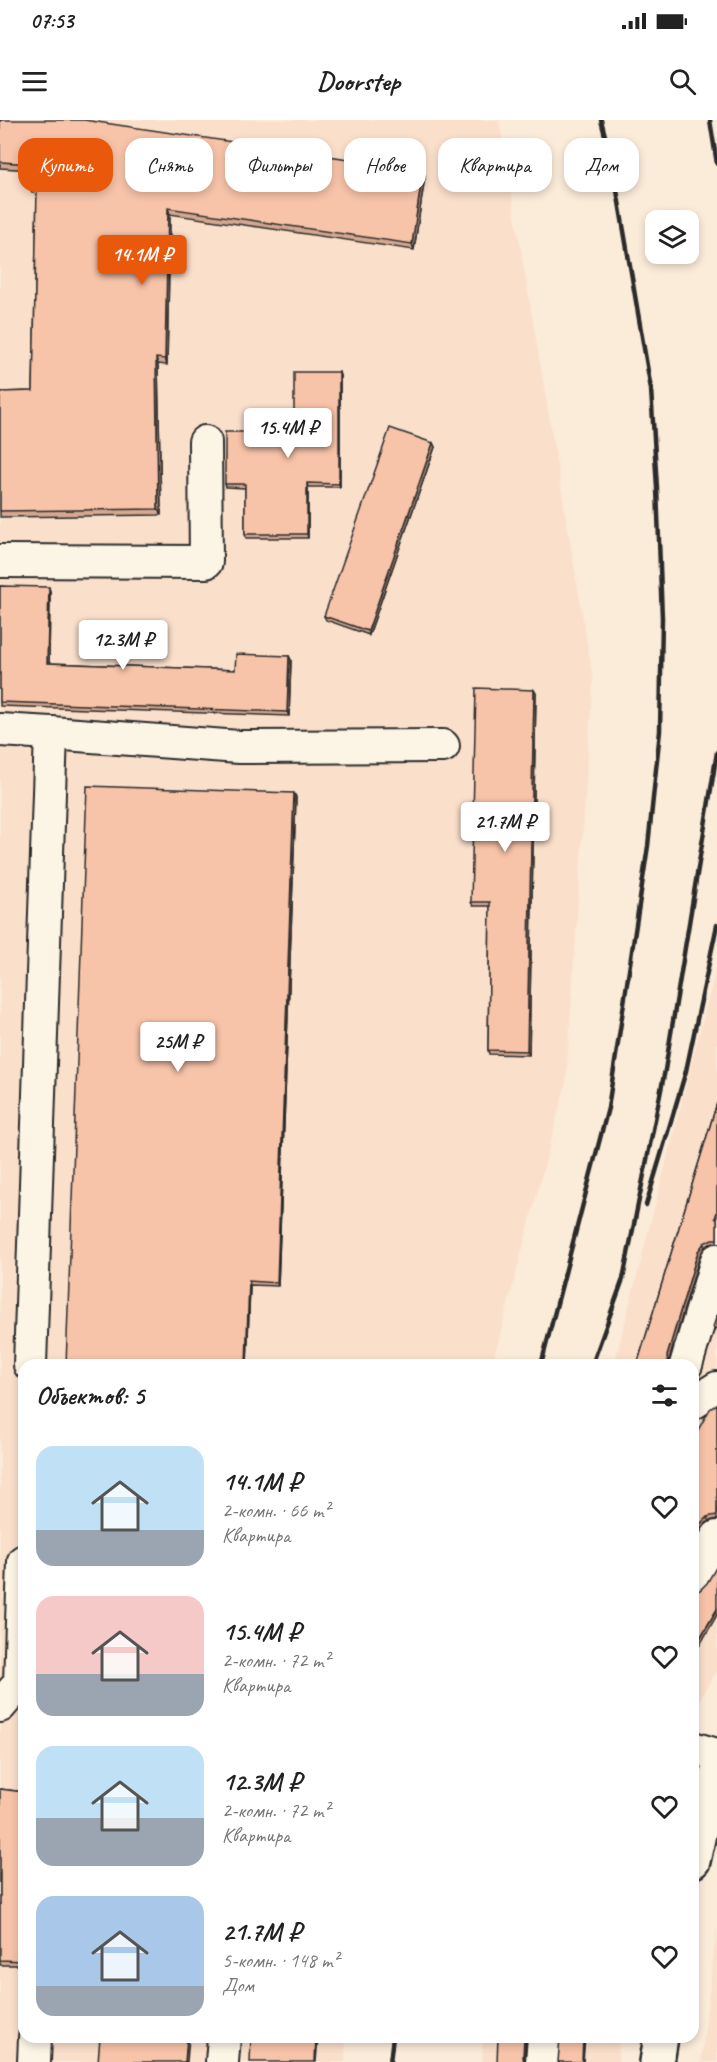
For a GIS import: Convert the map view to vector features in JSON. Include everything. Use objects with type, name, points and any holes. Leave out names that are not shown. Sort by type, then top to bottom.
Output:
[{"type":"main road","points":[[699,1829],[717,1773]]},
{"type":"main road","points":[[657,2062],[660,2043]]},
{"type":"lane","points":[[0,561],[206,562],[205,442]]},
{"type":"lane","points":[[0,730],[239,747],[443,746]]},
{"type":"lane","points":[[30,1359],[51,734]]},
{"type":"lane","points":[[688,1359],[717,1260]]},
{"type":"lane","points":[[699,1399],[717,1388]]},
{"type":"lane","points":[[699,1568],[717,1537]]},
{"type":"lane","points":[[0,1706],[18,1685]]},
{"type":"lane","points":[[699,1750],[717,1755]]},
{"type":"lane","points":[[34,2062],[36,2043]]},
{"type":"lane","points":[[222,2062],[224,2043]]},
{"type":"lane","points":[[542,2062],[544,2043]]},
{"type":"shaded area","points":[[0,120],[499,120],[502,138],[438,138],[438,192],[511,192],[593,678],[566,1083],[494,1359],[18,1359],[18,2043],[346,2043],[345,2062],[0,2062]]},
{"type":"shaded area","points":[[717,965],[717,1670],[699,1701],[699,1359],[616,1359]]},
{"type":"shaded area","points":[[717,1926],[717,2062],[701,2062]]},
{"type":"shaded area","points":[[483,2043],[619,2043],[618,2062],[482,2062]]},
{"type":"building","points":[[0,120],[84,120],[206,138],[125,138],[125,192],[213,192],[213,139],[225,141],[225,192],[332,192],[332,157],[344,158],[344,192],[420,192],[412,244],[168,208],[165,359],[156,358],[158,509],[0,511],[0,392],[33,391],[37,192],[113,192],[113,138],[18,138],[18,163],[0,162]]},
{"type":"building","points":[[294,372],[339,372],[339,484],[307,483],[307,534],[245,534],[245,484],[225,484],[225,432],[294,432]]},
{"type":"building","points":[[390,428],[433,443],[368,631],[324,616]]},
{"type":"building","points":[[0,586],[49,587],[47,663],[235,670],[236,654],[289,656],[287,712],[0,702]]},
{"type":"building","points":[[476,688],[534,690],[527,1051],[488,1050],[490,902],[471,902]]},
{"type":"building","points":[[87,786],[294,793],[277,1283],[249,1281],[246,1359],[66,1359]]},
{"type":"building","points":[[717,1103],[717,1212],[715,1218],[717,1219],[717,1239],[704,1243],[698,1251],[667,1359],[639,1359]]},
{"type":"building","points":[[717,1315],[717,1329],[713,1327]]},
{"type":"building","points":[[717,1404],[717,1515],[707,1517],[699,1526],[699,1428],[710,1409]]},
{"type":"building","points":[[717,1566],[717,1609],[699,1640],[699,1590],[707,1583]]},
{"type":"building","points":[[0,1789],[18,1791],[18,1961],[0,1960]]},
{"type":"building","points":[[100,2043],[187,2043],[185,2062],[98,2062]]},
{"type":"building","points":[[251,2043],[316,2043],[315,2062],[250,2062]]},
{"type":"building","points":[[498,2043],[524,2043],[524,2062],[497,2062]]},
{"type":"building","points":[[560,2043],[583,2043],[582,2062],[558,2062]]},
{"type":"railway","points":[[543,1359],[608,1108],[648,846],[660,731],[662,618],[651,389],[613,167],[601,120]]},
{"type":"railway","points":[[710,120],[717,164]]},
{"type":"railway","points":[[594,1359],[623,1279],[665,1070],[717,752]]},
{"type":"railway","points":[[646,1205],[686,1071],[717,925]]},
{"type":"railway","points":[[390,2062],[392,2043]]}]
